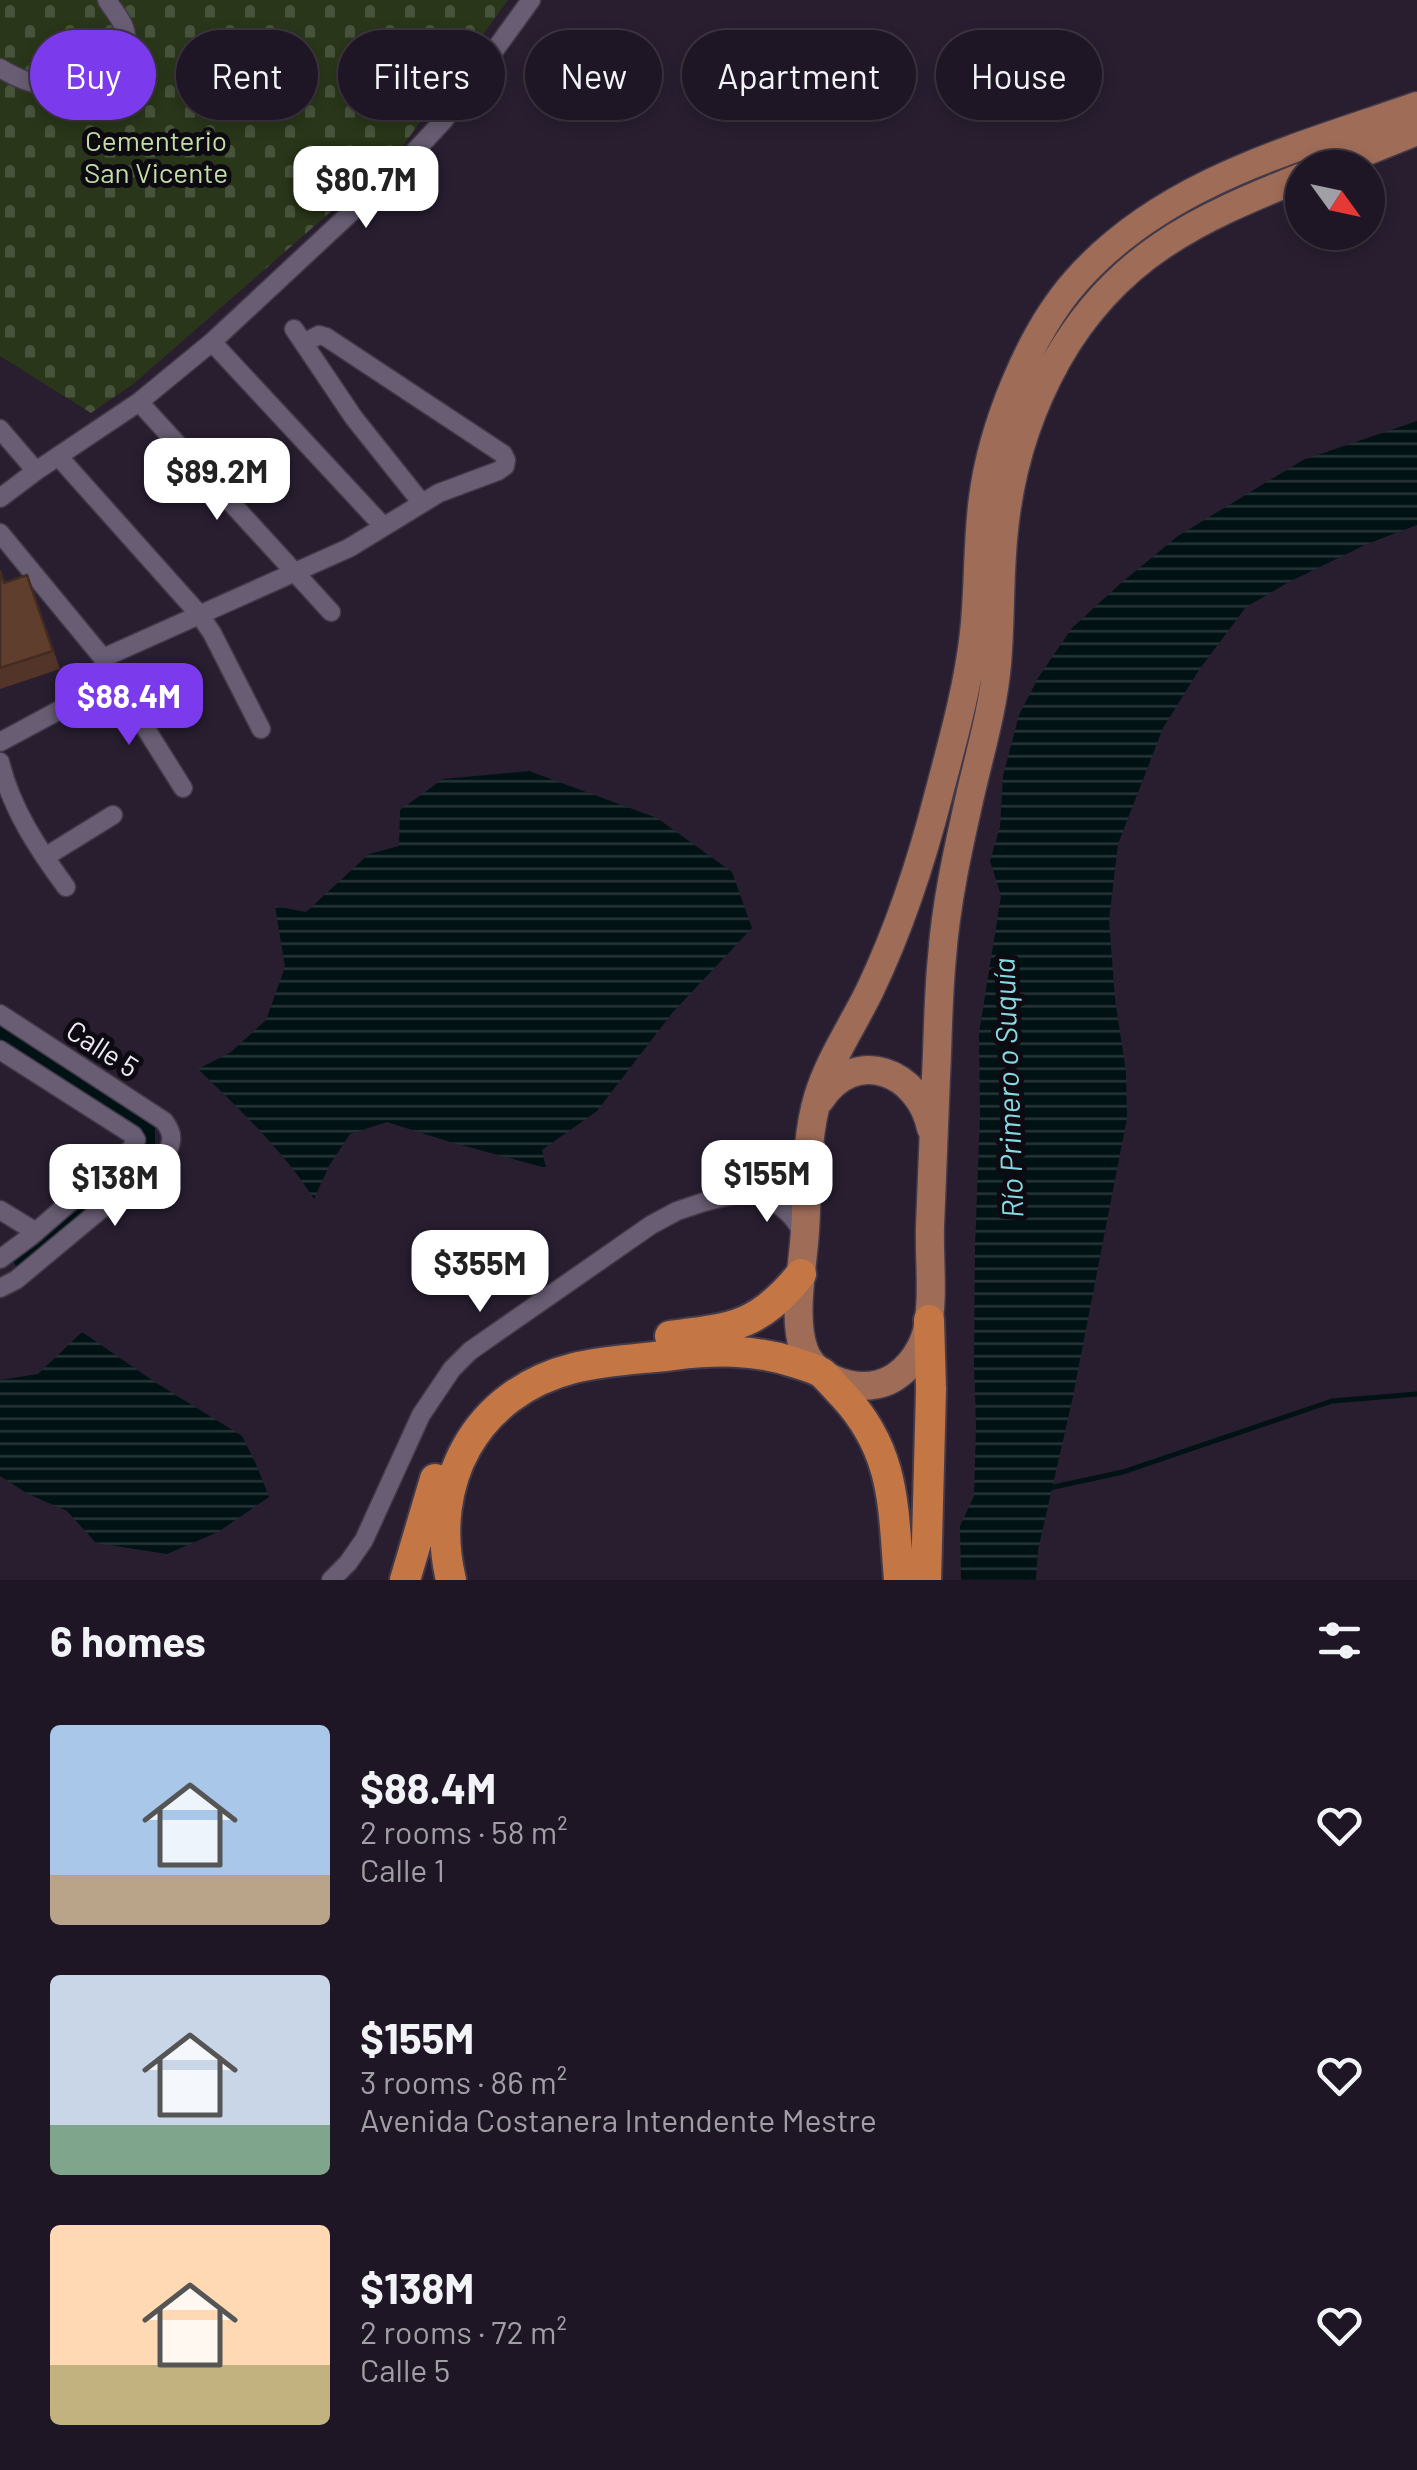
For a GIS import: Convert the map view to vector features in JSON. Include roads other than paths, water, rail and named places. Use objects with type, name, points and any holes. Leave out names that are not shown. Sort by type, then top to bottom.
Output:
[{"type":"highway","points":[[405,1580],[440,1462],[461,1424],[492,1390],[524,1368],[558,1354],[748,1322],[775,1304],[801,1274]]},
{"type":"highway","points":[[926,1580],[931,1389],[928,1320]]},
{"type":"highway","points":[[451,1580],[444,1521],[451,1482],[476,1432],[502,1404],[536,1382],[573,1368],[729,1351],[765,1354],[820,1372],[862,1417],[880,1450],[890,1489],[899,1580]]},
{"type":"main road","points":[[1285,183],[1200,220],[1166,241],[1106,291],[1057,360],[1025,431],[1015,461],[1004,529],[994,686],[946,917],[939,992],[925,1338],[905,1368],[890,1380],[851,1384],[820,1372],[806,1356],[800,1334],[813,1115],[822,1084],[886,956],[927,839],[971,659],[980,523],[991,455],[1034,343],[1070,287],[1124,234],[1157,212],[1239,170],[1417,106]]},
{"type":"main road","points":[[1370,150],[1417,131]]},
{"type":"main road","points":[[813,1115],[822,1096],[838,1080],[866,1071],[888,1074],[907,1084],[921,1099],[933,1139]]},
{"type":"street","points":[[0,68],[44,86],[68,85],[84,79],[120,56],[125,44],[124,27],[107,0]]},
{"type":"street","points":[[0,498],[139,402],[212,342],[423,144],[531,0]]},
{"type":"street","points":[[0,742],[95,692],[104,667],[199,614],[349,548],[421,502],[505,466],[503,454],[326,337],[299,336],[354,418],[421,502]]},
{"type":"street","points":[[212,342],[383,526]]},
{"type":"street","points":[[139,402],[331,612]]},
{"type":"street","points":[[0,429],[36,471]]},
{"type":"street","points":[[58,456],[199,614],[261,729]]},
{"type":"street","points":[[0,533],[115,680],[182,788]]},
{"type":"street","points":[[0,762],[3,785],[66,886]]},
{"type":"street","points":[[45,857],[113,815]]},
{"type":"street","name":"Calle 5","points":[[0,1014],[164,1121],[172,1132],[172,1144],[165,1156],[16,1280],[0,1288]]},
{"type":"street","points":[[0,1050],[136,1140],[131,1149],[0,1259]]},
{"type":"street","points":[[332,1580],[364,1540],[420,1415],[452,1369],[470,1351],[651,1225],[704,1202],[769,1186],[781,1180],[809,1152]]},
{"type":"street","points":[[745,1192],[784,1208],[805,1236]]},
{"type":"street","points":[[0,1210],[36,1232]]},
{"type":"water","name":"Río Primero o Suquía","points":[[1417,421],[1417,525],[1367,544],[1246,607],[1199,670],[1163,728],[1118,844],[1109,920],[1126,1072],[1127,1118],[1072,1401],[1038,1550],[1036,1580],[961,1580],[960,1526],[974,1496],[979,1033],[1001,896],[990,861],[1000,827],[1003,776],[1019,715],[1038,678],[1072,628],[1178,536],[1303,460]]},
{"type":"water","points":[[529,771],[657,818],[732,872],[752,928],[673,1012],[597,1111],[542,1150],[546,1168],[387,1122],[350,1134],[314,1199],[275,1147],[198,1069],[231,1052],[266,1020],[285,967],[275,906],[306,912],[369,854],[399,846],[400,810],[443,779]]},
{"type":"water","points":[[82,1332],[242,1436],[269,1497],[218,1532],[167,1554],[96,1543],[67,1511],[0,1476],[0,1380],[38,1374]]},
{"type":"waterway","points":[[0,1034],[146,1128],[146,1148],[22,1259]]},
{"type":"waterway","points":[[1049,1488],[1123,1472],[1332,1401],[1417,1394]]},
{"type":"park label","name":"Cementerio San Vicente","points":[[156,156]]}]
